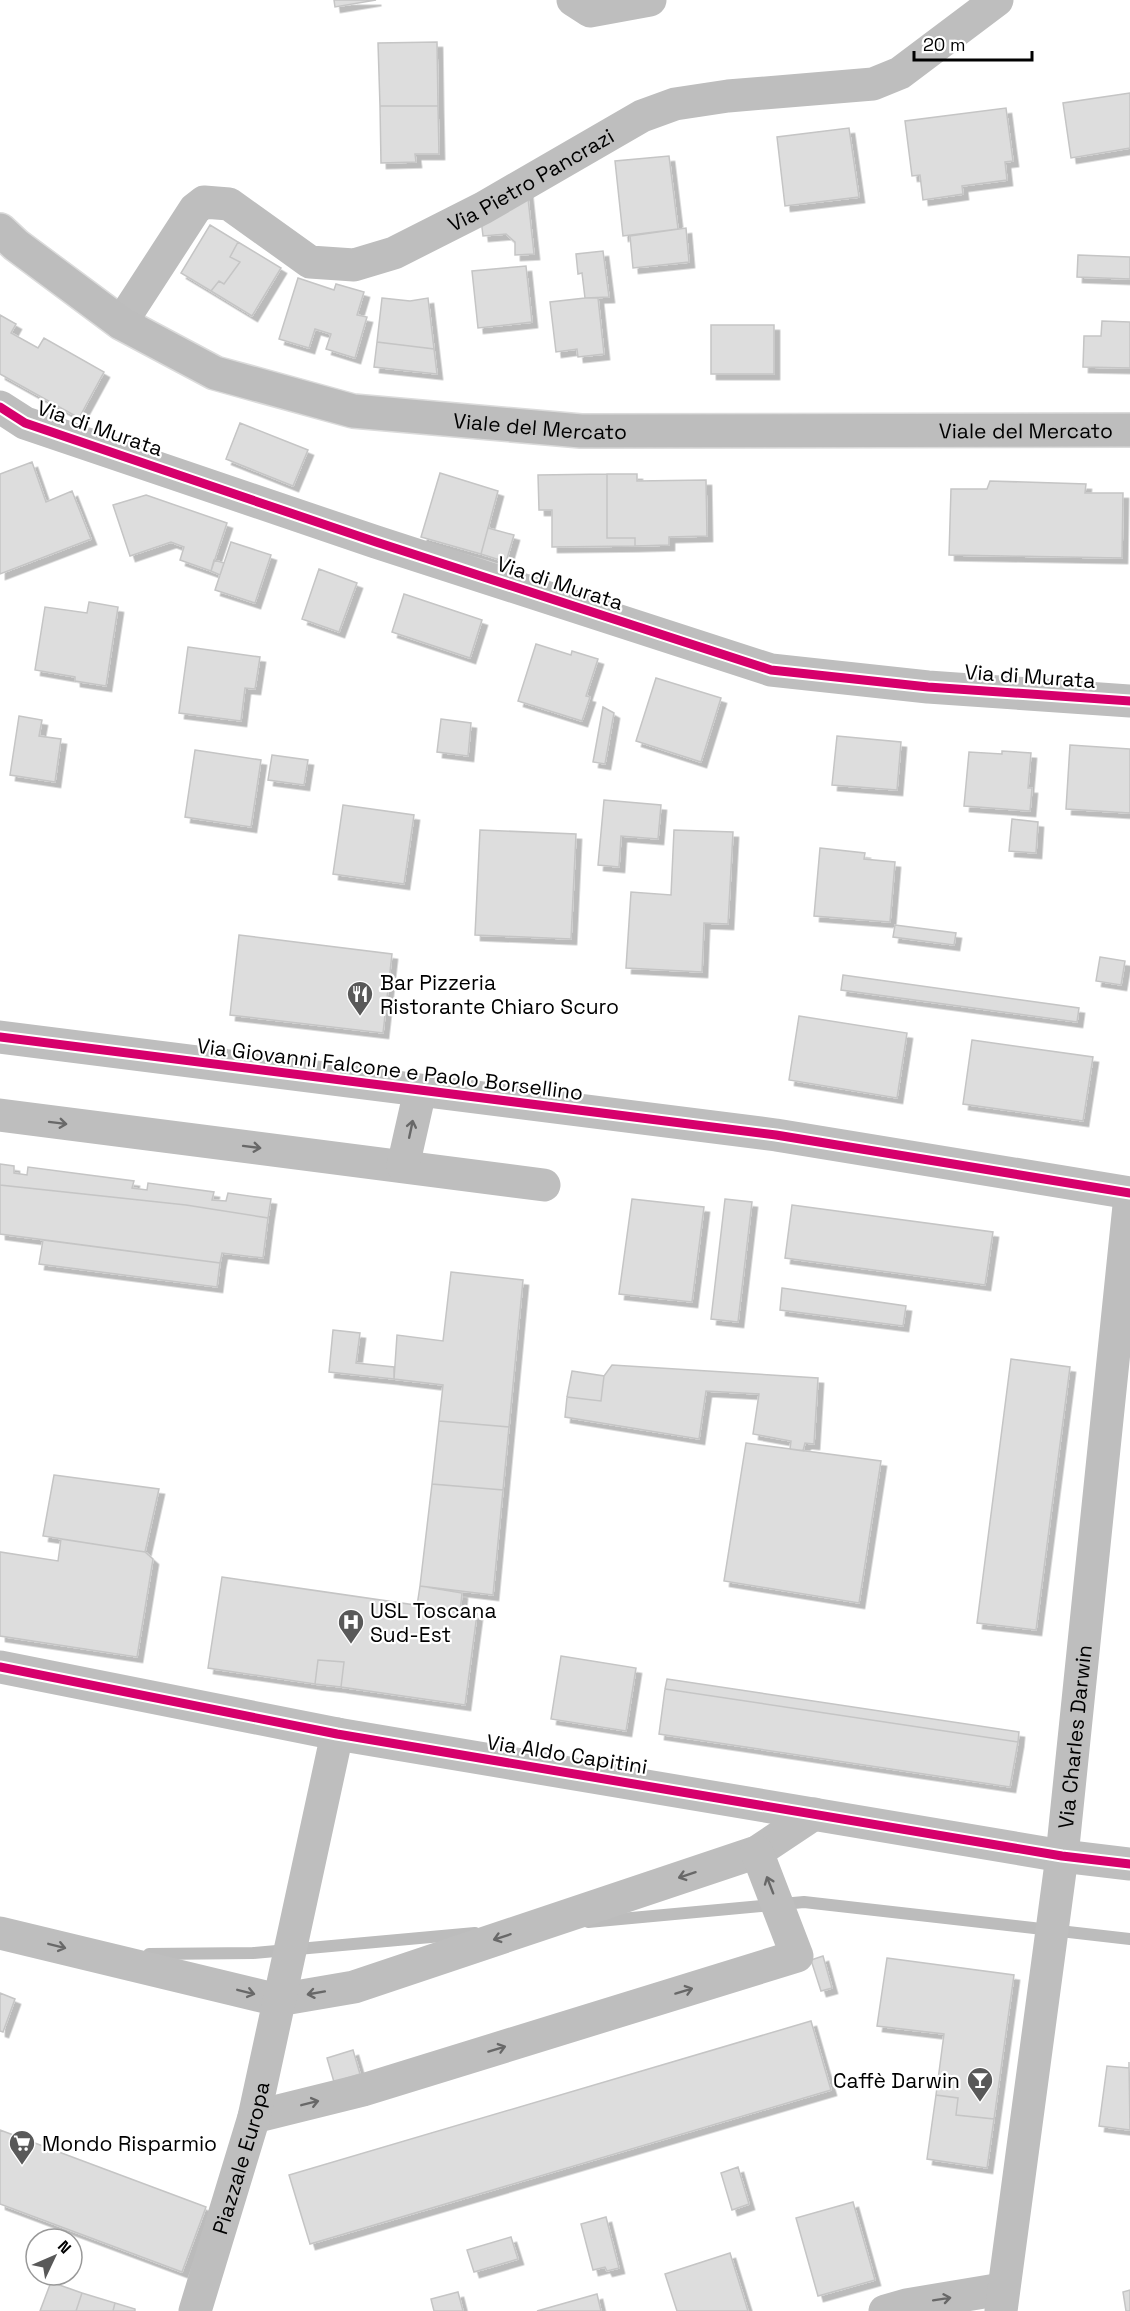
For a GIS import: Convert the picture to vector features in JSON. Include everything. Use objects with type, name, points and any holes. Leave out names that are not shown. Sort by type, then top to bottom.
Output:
[{"type":"main road","name":"Viale del Mercato","points":[[0,230],[16,245],[121,323],[214,373],[353,411],[581,431],[1130,430]]},
{"type":"street","points":[[573,0],[590,11],[650,0]]},
{"type":"street","name":"Via Pietro Pancrazi","points":[[121,323],[195,210],[204,202],[229,204],[310,262],[354,265],[394,253],[483,208],[642,116],[675,104],[728,96],[873,84],[900,73],[998,0]]},
{"type":"street","name":"Via di Murata","points":[[0,407],[25,423],[387,546],[771,670],[928,687],[1130,701]]},
{"type":"street","name":"Via Giovanni Falcone e Paolo Borsellino","points":[[0,1037],[776,1135],[1130,1195]]},
{"type":"street","name":"Via Giovanni Falcone e Paolo Borsellino","points":[[403,1166],[420,1091]]},
{"type":"street","points":[[0,1115],[544,1185]]},
{"type":"street","name":"Via Charles Darwin","points":[[1001,2300],[1062,1856],[1130,1195]]},
{"type":"street","name":"Via Aldo Capitini","points":[[0,1667],[337,1734],[1062,1856],[1130,1864]]},
{"type":"street","name":"Piazzale Europa","points":[[195,2311],[254,2117],[337,1734]]},
{"type":"street","points":[[0,1932],[278,2000],[354,1987],[757,1852],[814,1814]]},
{"type":"street","points":[[254,2117],[363,2090],[797,1956],[757,1852]]},
{"type":"street","points":[[885,2311],[906,2305],[1001,2300]]},
{"type":"building","points":[[334,0],[376,0],[335,7]]},
{"type":"building","points":[[437,42],[438,106],[380,106],[378,43]]},
{"type":"building","points":[[1130,93],[1130,148],[1071,158],[1063,103]]},
{"type":"building","points":[[380,106],[438,106],[439,154],[415,154],[416,162],[381,163]]},
{"type":"building","points":[[1006,108],[1013,161],[1005,162],[1007,180],[962,186],[963,194],[923,200],[920,175],[912,176],[905,121]]},
{"type":"building","points":[[849,128],[859,197],[785,206],[777,137]]},
{"type":"building","points":[[669,156],[678,229],[623,236],[615,161]]},
{"type":"building","points":[[527,189],[534,254],[515,255],[515,242],[506,234],[483,236],[481,219]]},
{"type":"building","points":[[210,225],[238,242],[230,257],[240,262],[224,284],[219,281],[211,291],[181,273]]},
{"type":"building","points":[[686,228],[689,262],[633,268],[630,236]]},
{"type":"building","points":[[238,242],[281,268],[252,316],[211,291],[219,281],[224,284],[240,262],[230,257]]},
{"type":"building","points":[[603,251],[609,297],[585,298],[582,273],[578,274],[576,254]]},
{"type":"building","points":[[1078,255],[1130,257],[1130,279],[1077,277]]},
{"type":"building","points":[[526,266],[532,322],[478,328],[472,271]]},
{"type":"building","points":[[298,278],[334,290],[336,284],[364,292],[357,315],[367,317],[355,358],[326,349],[331,334],[315,329],[309,348],[279,339]]},
{"type":"building","points":[[382,298],[410,301],[428,298],[434,349],[377,342]]},
{"type":"building","points":[[598,298],[604,354],[578,357],[577,349],[556,352],[550,302]]},
{"type":"building","points":[[0,315],[16,324],[11,333],[38,348],[44,338],[104,372],[79,418],[0,374]]},
{"type":"building","points":[[1102,321],[1130,322],[1130,368],[1083,367],[1084,336],[1101,336]]},
{"type":"building","points":[[711,325],[774,325],[774,374],[711,374]]},
{"type":"building","points":[[377,342],[434,349],[437,374],[374,367]]},
{"type":"building","points":[[240,423],[308,450],[293,486],[226,459]]},
{"type":"building","points":[[32,462],[46,502],[72,491],[91,539],[0,574],[0,474]]},
{"type":"building","points":[[440,473],[498,491],[481,554],[421,537]]},
{"type":"building","points":[[607,474],[607,538],[635,538],[635,546],[552,547],[552,510],[539,510],[538,475]]},
{"type":"building","points":[[607,474],[637,474],[637,481],[706,480],[707,536],[669,537],[669,545],[635,546],[635,538],[607,538]]},
{"type":"building","points":[[990,481],[1086,484],[1085,493],[1123,493],[1122,558],[949,555],[951,489],[987,489]]},
{"type":"building","points":[[146,495],[227,523],[211,571],[180,560],[184,547],[171,542],[130,556],[113,505]]},
{"type":"building","points":[[488,528],[514,535],[506,562],[481,554]]},
{"type":"building","points":[[231,542],[271,555],[255,603],[215,590]]},
{"type":"building","points":[[214,560],[224,563],[220,575],[211,571]]},
{"type":"building","points":[[319,569],[357,583],[339,632],[302,619]]},
{"type":"building","points":[[404,594],[482,620],[470,658],[392,632]]},
{"type":"building","points":[[89,602],[118,607],[106,686],[75,681],[75,677],[35,670],[45,607],[87,613]]},
{"type":"building","points":[[536,644],[571,655],[572,651],[598,659],[586,696],[590,697],[582,721],[518,701]]},
{"type":"building","points":[[188,647],[260,657],[255,689],[245,688],[241,721],[179,713]]},
{"type":"building","points":[[656,678],[721,698],[701,762],[636,741]]},
{"type":"building","points":[[603,707],[614,713],[605,764],[593,762]]},
{"type":"building","points":[[19,716],[42,720],[39,736],[61,739],[55,782],[10,775]]},
{"type":"building","points":[[441,719],[471,723],[468,756],[437,752]]},
{"type":"building","points":[[837,736],[901,742],[897,790],[832,785]]},
{"type":"building","points":[[1070,745],[1130,749],[1130,813],[1066,809]]},
{"type":"building","points":[[195,750],[261,760],[251,827],[185,817]]},
{"type":"building","points":[[1002,751],[1031,753],[1028,788],[1032,788],[1030,811],[964,806],[969,752],[1002,754]]},
{"type":"building","points":[[272,755],[308,760],[304,785],[268,780]]},
{"type":"building","points":[[604,800],[661,805],[658,839],[621,836],[619,867],[598,865]]},
{"type":"building","points":[[343,805],[414,815],[404,884],[333,874]]},
{"type":"building","points":[[1012,819],[1038,822],[1036,853],[1009,851]]},
{"type":"building","points":[[480,830],[576,834],[571,939],[475,935]]},
{"type":"building","points":[[674,830],[733,832],[728,924],[704,923],[702,972],[626,968],[631,892],[671,895]]},
{"type":"building","points":[[820,848],[865,853],[864,859],[895,862],[890,922],[814,916]]},
{"type":"building","points":[[895,925],[956,933],[954,945],[893,937]]},
{"type":"building","points":[[239,935],[392,954],[383,1033],[230,1015]]},
{"type":"building","points":[[1100,957],[1125,961],[1121,985],[1096,981]]},
{"type":"building","points":[[843,975],[1079,1008],[1077,1022],[841,990]]},
{"type":"building","points":[[799,1016],[907,1033],[897,1098],[789,1080]]},
{"type":"building","points":[[972,1040],[1093,1057],[1083,1121],[963,1104]]},
{"type":"building","points":[[0,1164],[14,1166],[14,1173],[27,1175],[28,1167],[134,1181],[132,1188],[147,1190],[148,1183],[214,1192],[212,1200],[226,1201],[228,1193],[271,1199],[268,1218],[186,1205],[0,1185]]},
{"type":"building","points":[[0,1185],[186,1205],[268,1218],[263,1258],[222,1253],[220,1263],[0,1234]]},
{"type":"building","points":[[632,1199],[704,1207],[692,1302],[619,1294]]},
{"type":"building","points":[[725,1199],[752,1202],[738,1322],[711,1319]]},
{"type":"building","points":[[792,1205],[993,1232],[985,1285],[785,1258]]},
{"type":"building","points":[[43,1240],[220,1263],[217,1287],[39,1264]]},
{"type":"building","points":[[451,1272],[523,1280],[509,1427],[439,1421],[443,1385],[394,1379],[397,1335],[443,1341]]},
{"type":"building","points":[[782,1288],[906,1306],[903,1326],[780,1310]]},
{"type":"building","points":[[333,1330],[360,1333],[356,1363],[394,1367],[394,1379],[329,1372]]},
{"type":"building","points":[[1011,1359],[1070,1367],[1036,1630],[977,1623]]},
{"type":"building","points":[[612,1365],[818,1378],[814,1444],[805,1443],[803,1451],[790,1449],[791,1441],[753,1434],[759,1394],[706,1391],[699,1439],[565,1417],[567,1397],[601,1401],[604,1376]]},
{"type":"building","points":[[572,1371],[604,1376],[601,1401],[567,1397]]},
{"type":"building","points":[[439,1421],[509,1427],[503,1490],[432,1484]]},
{"type":"building","points":[[746,1443],[881,1461],[859,1603],[724,1581]]},
{"type":"building","points":[[54,1475],[159,1489],[145,1552],[43,1536]]},
{"type":"building","points":[[432,1484],[503,1490],[493,1595],[420,1586]]},
{"type":"building","points":[[61,1539],[145,1552],[153,1559],[137,1657],[0,1636],[0,1552],[58,1561]]},
{"type":"building","points":[[222,1577],[477,1614],[465,1705],[341,1687],[344,1662],[318,1660],[315,1684],[208,1668]]},
{"type":"building","points":[[420,1586],[462,1593],[460,1613],[417,1606]]},
{"type":"building","points":[[561,1656],[636,1668],[626,1731],[551,1719]]},
{"type":"building","points":[[318,1660],[344,1662],[341,1687],[315,1684]]},
{"type":"building","points":[[667,1679],[1019,1732],[1018,1742],[665,1689]]},
{"type":"building","points":[[665,1689],[1018,1742],[1010,1787],[659,1734]]},
{"type":"building","points":[[823,1956],[832,1988],[821,1991],[811,1960]]},
{"type":"building","points":[[887,1958],[1014,1975],[994,2119],[956,2115],[958,2098],[936,2095],[944,2034],[877,2026]]},
{"type":"building","points":[[0,1993],[15,1999],[3,2032],[0,2031]]},
{"type":"building","points":[[811,2021],[831,2090],[310,2244],[289,2175]]},
{"type":"building","points":[[353,2050],[360,2074],[334,2082],[327,2058]]},
{"type":"building","points":[[1129,2062],[1130,2130],[1099,2126],[1107,2066],[1129,2068]]},
{"type":"building","points":[[936,2095],[958,2098],[956,2115],[994,2119],[987,2168],[927,2159]]},
{"type":"building","points":[[0,2130],[206,2207],[182,2272],[84,2235],[84,2227],[62,2227],[0,2204]]},
{"type":"building","points":[[738,2167],[749,2204],[732,2210],[721,2173]]},
{"type":"building","points":[[853,2202],[875,2280],[818,2296],[796,2218]]},
{"type":"building","points":[[606,2217],[619,2268],[607,2271],[605,2267],[593,2270],[581,2224]]},
{"type":"building","points":[[511,2237],[518,2259],[474,2272],[467,2250]]},
{"type":"building","points":[[730,2253],[748,2311],[677,2311],[665,2274]]},
{"type":"building","points":[[49,2287],[65,2287],[82,2293],[76,2311],[40,2311]]},
{"type":"building","points":[[1130,2290],[1130,2311],[1126,2311],[1123,2292]]},
{"type":"building","points":[[458,2292],[463,2311],[434,2311],[431,2299]]},
{"type":"building","points":[[82,2293],[115,2303],[113,2311],[76,2311]]},
{"type":"building","points":[[597,2294],[601,2311],[537,2311]]},
{"type":"building","points":[[115,2303],[135,2309],[135,2311],[113,2311]]},
{"type":"waterway","points":[[588,1922],[804,1902],[1130,1939]]},
{"type":"waterway","points":[[149,1954],[253,1953],[475,1933]]},
{"type":"cycle path","points":[[0,407],[25,423],[376,542],[771,670],[928,687],[1130,701]]},
{"type":"cycle path","points":[[0,1037],[776,1135],[1130,1193]]},
{"type":"cycle path","points":[[0,1667],[337,1734],[1062,1856],[1130,1864]]},
{"type":"place","name":"Bar Pizzeria Ristorante Chiaro Scuro","points":[[360,1017]]},
{"type":"place","name":"USL Toscana Sud-Est","points":[[351,1645]]},
{"type":"place","name":"Caffè Darwin","points":[[980,2103]]},
{"type":"place","name":"Mondo Risparmio","points":[[22,2166]]}]
